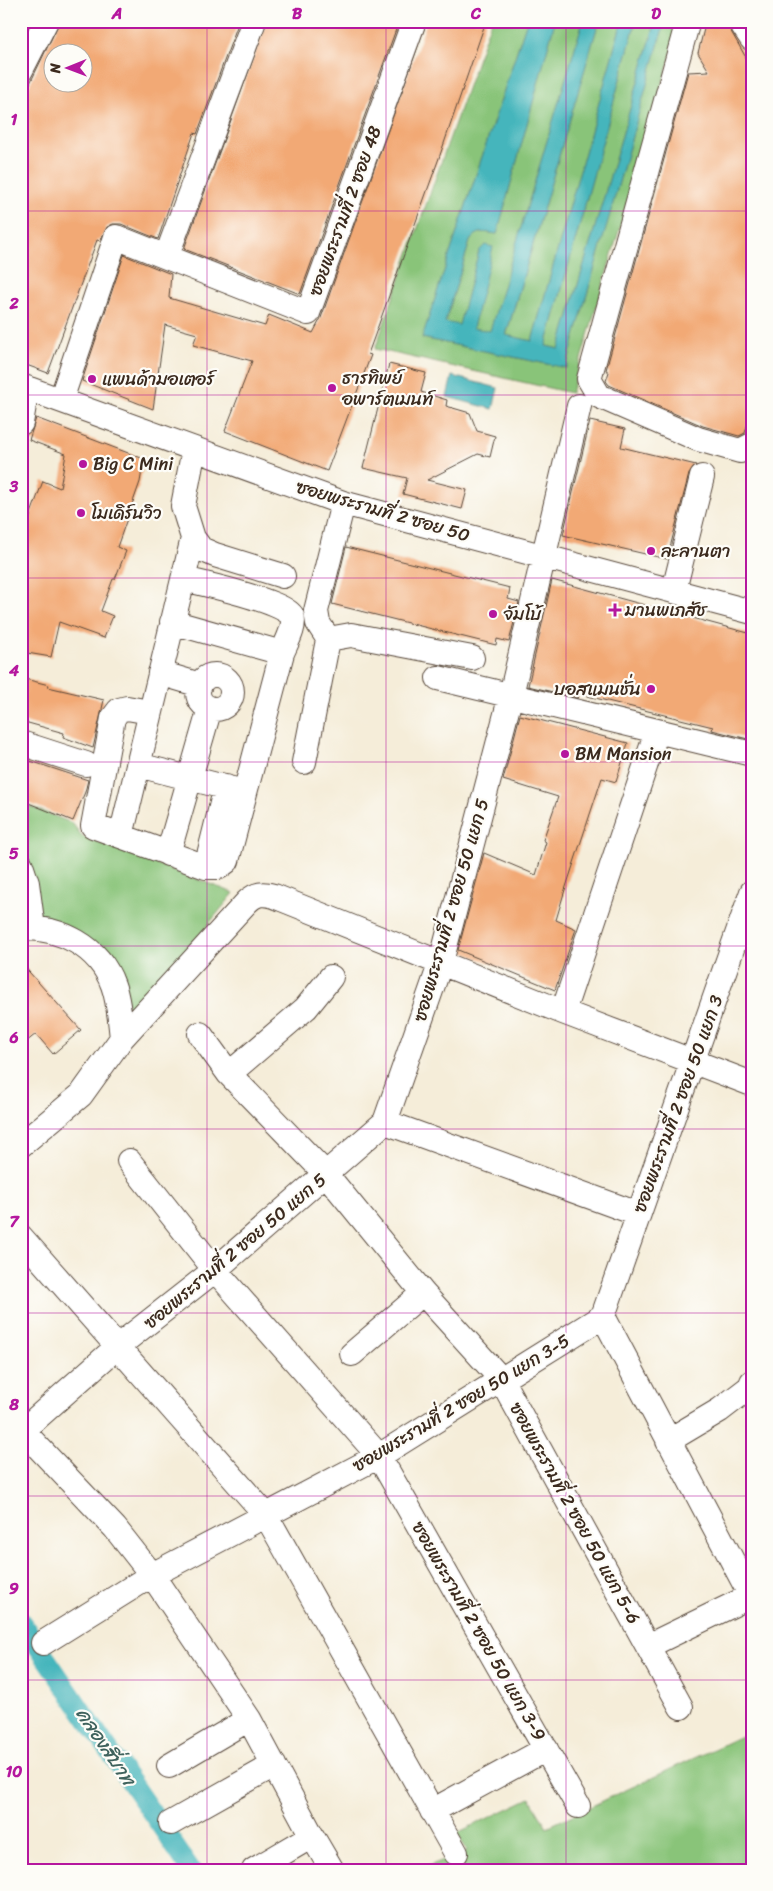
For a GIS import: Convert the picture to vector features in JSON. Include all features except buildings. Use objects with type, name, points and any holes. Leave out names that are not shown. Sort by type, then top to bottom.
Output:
[{"type":"street","points":[[21,70],[46,21]]},
{"type":"street","points":[[167,256],[254,21]]},
{"type":"street","name":"ซอยพระรามที่ 2 ซอย 48","points":[[61,400],[116,237],[308,313],[414,21]]},
{"type":"street","points":[[688,21],[589,379],[599,396],[698,439],[740,451],[752,445]]},
{"type":"street","points":[[740,21],[752,39]]},
{"type":"street","points":[[21,423],[24,387]]},
{"type":"street","name":"ซอยพระรามที่ 2 ซอย 50","points":[[24,387],[344,503],[752,612]]},
{"type":"street","name":"ซอยพระรามที่ 2 ซอย 50 แยก 5","points":[[22,1431],[117,1347],[215,1270],[385,1122],[441,962],[511,695],[540,571],[546,556],[579,406]]},
{"type":"street","points":[[194,449],[183,506],[193,538],[201,549],[215,555],[283,576]]},
{"type":"street","points":[[674,590],[702,477]]},
{"type":"street","points":[[304,762],[329,640],[318,624],[316,611],[344,503]]},
{"type":"street","points":[[121,836],[193,538]]},
{"type":"street","points":[[150,712],[127,708],[119,710],[112,718],[93,826],[206,867],[268,706],[293,618],[289,611],[271,602],[183,578]]},
{"type":"street","points":[[172,622],[282,653]]},
{"type":"street","points":[[329,640],[351,635],[472,658]]},
{"type":"street","points":[[168,854],[210,708],[226,705],[217,685],[231,639]]},
{"type":"street","points":[[160,673],[217,685],[268,706]]},
{"type":"street","points":[[438,678],[752,754]]},
{"type":"street","points":[[563,1012],[657,730]]},
{"type":"street","points":[[21,743],[86,764]]},
{"type":"street","points":[[138,765],[235,789]]},
{"type":"street","points":[[21,865],[27,928],[58,932],[88,948],[105,966],[114,986],[122,1038]]},
{"type":"street","name":"ซอยพระรามที่ 2 ซอย 50 แยก 3","points":[[603,1316],[752,892]]},
{"type":"street","points":[[21,1145],[81,1095],[122,1038],[248,902],[254,896],[263,894],[274,896],[563,1012],[752,1084]]},
{"type":"street","points":[[229,1074],[306,1008],[331,976]]},
{"type":"street","name":"ซอยพระรามที่ 2 ซอย 50 แยก 5-6","points":[[200,1034],[229,1074],[326,1174],[423,1293],[501,1379],[681,1707]]},
{"type":"street","points":[[385,1122],[638,1214]]},
{"type":"street","name":"ซอยพระรามที่ 2 ซอย 50 แยก 3-9","points":[[130,1161],[215,1270],[379,1456],[578,1806]]},
{"type":"street","points":[[21,1236],[266,1515],[456,1853]]},
{"type":"street","points":[[352,1354],[423,1293]]},
{"type":"street","points":[[603,1316],[751,1596],[648,1646]]},
{"type":"street","name":"ซอยพระรามที่ 2 ซอย 50 แยก 3-5","points":[[43,1644],[152,1575],[379,1456],[603,1316]]},
{"type":"street","points":[[668,1441],[720,1410],[751,1385]]},
{"type":"street","points":[[22,1431],[115,1528],[152,1575],[249,1719],[332,1870]]},
{"type":"street","points":[[169,1766],[249,1719]]},
{"type":"street","points":[[432,1811],[546,1749]]},
{"type":"street","points":[[171,1822],[274,1765]]},
{"type":"street","points":[[254,1870],[312,1836]]},
{"type":"green space","points":[[491,21],[527,21],[422,338],[566,368],[665,21],[681,21],[571,393],[375,349]]},
{"type":"green space","points":[[555,21],[583,21],[490,332],[473,328],[492,247],[479,251],[459,326],[445,323],[470,241],[479,233],[497,234]]},
{"type":"green space","points":[[599,21],[622,21],[532,341],[506,336]]},
{"type":"green space","points":[[636,21],[656,21],[559,349],[546,346]]},
{"type":"green space","points":[[21,803],[72,823],[82,836],[234,893],[130,1020],[123,985],[38,919],[21,856]]},
{"type":"green space","points":[[752,1731],[752,1870],[418,1870],[467,1851],[457,1833],[530,1798],[547,1827]]},
{"type":"water","points":[[527,21],[555,21],[497,234],[479,233],[470,241],[445,322],[459,325],[479,251],[485,245],[493,247],[473,328],[490,331],[583,21],[599,21],[506,335],[532,341],[622,21],[636,21],[546,346],[559,349],[656,21],[665,21],[566,368],[422,338]]},
{"type":"water","points":[[452,376],[498,388],[493,409],[447,397]]},
{"type":"waterway","name":"คลองสี่บาท","points":[[21,1622],[191,1870]]},
{"type":"place","name":"แพนด้ามอเตอร์","points":[[92,379]]},
{"type":"place","name":"ธารทิพย์ อพาร์ตเมนท์","points":[[332,388]]},
{"type":"place","name":"Big C Mini","points":[[83,464]]},
{"type":"place","name":"โมเดิร์นวิว","points":[[81,513]]},
{"type":"place","name":"ละลานตา","points":[[651,551]]},
{"type":"place","name":"มานพเภสัช","points":[[615,610]]},
{"type":"place","name":"จัมโบ้","points":[[493,614]]},
{"type":"place","name":"บอสแมนชั่น","points":[[651,689]]},
{"type":"place","name":"BM Mansion","points":[[565,754]]}]
